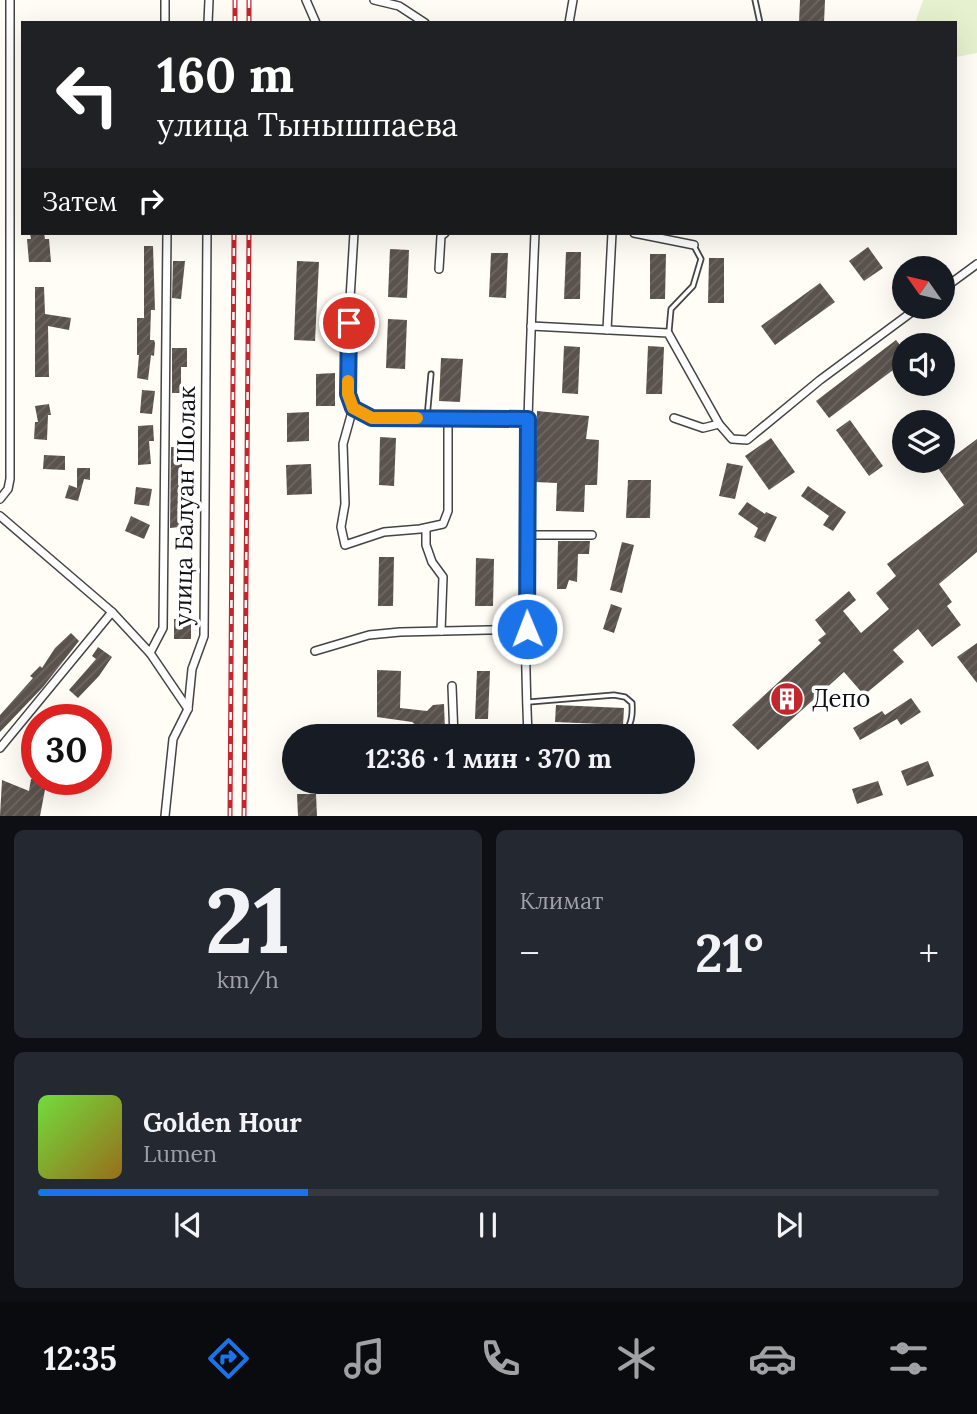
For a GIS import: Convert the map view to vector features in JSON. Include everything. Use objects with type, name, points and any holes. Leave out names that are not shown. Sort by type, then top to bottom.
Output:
[{"type":"street","points":[[0,499],[8,489],[10,479],[10,0]]},
{"type":"street","points":[[165,0],[165,21]]},
{"type":"street","points":[[208,21],[209,0]]},
{"type":"street","points":[[306,0],[315,21]]},
{"type":"street","points":[[374,0],[399,6],[422,21]]},
{"type":"street","points":[[569,21],[573,0]]},
{"type":"street","points":[[150,653],[163,628],[167,235]]},
{"type":"street","name":"улица Балуан Шолак","points":[[165,816],[173,739],[188,709],[192,669],[204,636],[207,235]]},
{"type":"street","points":[[354,235],[349,299],[348,394],[353,408],[343,444],[345,503],[341,527],[345,545],[384,532],[443,524],[448,511],[448,418]]},
{"type":"street","points":[[439,269],[442,235]]},
{"type":"street","points":[[528,724],[528,419],[535,235]]},
{"type":"street","points":[[607,330],[612,235]]},
{"type":"street","points":[[644,235],[694,245]]},
{"type":"street","points":[[956,279],[977,264]]},
{"type":"street","points":[[531,326],[668,333],[719,424],[732,439],[747,440],[820,380],[902,319]]},
{"type":"street","points":[[353,408],[372,418],[528,419]]},
{"type":"street","points":[[674,418],[703,428],[719,424]]},
{"type":"street","points":[[0,516],[112,612],[150,653],[188,709]]},
{"type":"street","points":[[426,528],[426,545],[432,562],[443,577],[441,631]]},
{"type":"street","points":[[527,535],[592,536]]},
{"type":"street","points":[[0,748],[112,612]]},
{"type":"street","points":[[315,651],[369,635],[527,629]]},
{"type":"street","points":[[452,686],[453,724]]},
{"type":"lane","points":[[755,0],[760,21]]},
{"type":"lane","points":[[668,333],[671,309],[693,286],[701,259],[694,245]]},
{"type":"lane","points":[[427,418],[431,374]]},
{"type":"lane","points":[[527,703],[614,695],[625,697],[632,703],[630,724]]},
{"type":"green space","points":[[923,0],[977,0],[977,53],[957,57],[957,21],[916,21]]},
{"type":"building","points":[[800,0],[825,0],[824,21],[799,21]]},
{"type":"building","points":[[30,235],[44,235],[45,239],[49,239],[51,262],[29,262],[27,239],[31,239]]},
{"type":"building","points":[[144,246],[153,246],[155,310],[151,310],[150,340],[155,343],[148,380],[137,378],[137,318],[144,318]]},
{"type":"building","points":[[868,247],[883,268],[864,281],[849,261]]},
{"type":"building","points":[[390,249],[409,250],[407,298],[388,297]]},
{"type":"building","points":[[566,252],[581,252],[580,299],[564,299]]},
{"type":"building","points":[[491,253],[508,253],[506,298],[489,297]]},
{"type":"building","points":[[650,254],[666,254],[665,299],[650,299]]},
{"type":"building","points":[[709,258],[724,258],[724,303],[708,303]]},
{"type":"building","points":[[173,261],[185,261],[181,299],[172,298]]},
{"type":"building","points":[[297,261],[319,262],[315,341],[294,340]]},
{"type":"building","points":[[820,283],[835,302],[775,345],[761,326]]},
{"type":"building","points":[[35,287],[44,287],[45,314],[71,318],[69,330],[48,326],[49,377],[35,377]]},
{"type":"building","points":[[388,319],[407,320],[405,369],[386,368]]},
{"type":"building","points":[[892,343],[892,371],[829,418],[816,401]]},
{"type":"building","points":[[564,346],[580,347],[578,394],[562,393]]},
{"type":"building","points":[[648,346],[664,347],[662,394],[646,394]]},
{"type":"building","points":[[172,348],[187,348],[187,367],[181,367],[181,393],[172,393]]},
{"type":"building","points":[[441,358],[463,359],[460,402],[439,401]]},
{"type":"building","points":[[335,373],[335,406],[316,406],[316,374]]},
{"type":"building","points":[[142,390],[155,391],[152,414],[140,413]]},
{"type":"building","points":[[49,404],[51,415],[48,415],[47,440],[34,439],[35,422],[38,422],[35,406]]},
{"type":"building","points":[[537,411],[589,416],[586,439],[599,440],[597,485],[585,485],[584,512],[556,511],[557,483],[535,482]]},
{"type":"building","points":[[309,412],[309,441],[287,442],[287,413]]},
{"type":"building","points":[[850,420],[883,466],[869,476],[836,430]]},
{"type":"building","points":[[153,425],[154,441],[149,441],[151,464],[138,465],[138,426]]},
{"type":"building","points":[[380,437],[396,438],[394,486],[379,485]]},
{"type":"building","points":[[771,438],[795,472],[769,490],[745,456]]},
{"type":"building","points":[[977,439],[977,552],[939,584],[952,602],[947,606],[961,625],[932,647],[918,629],[893,650],[904,662],[864,695],[844,672],[758,750],[732,725],[821,643],[818,640],[826,634],[815,620],[849,591],[856,600],[843,611],[861,633],[889,609],[876,593],[896,576],[887,564],[964,505],[942,473],[955,473],[955,455]]},
{"type":"building","points":[[171,447],[185,447],[185,461],[182,461],[182,479],[179,479],[180,527],[170,528]]},
{"type":"building","points":[[44,455],[65,456],[65,470],[43,469]]},
{"type":"building","points":[[727,463],[743,466],[735,499],[719,496]]},
{"type":"building","points":[[311,464],[312,494],[287,495],[286,465]]},
{"type":"building","points":[[77,468],[90,468],[90,480],[84,479],[78,501],[65,498],[69,485],[77,488]]},
{"type":"building","points":[[628,480],[651,480],[650,518],[626,518]]},
{"type":"building","points":[[808,486],[846,512],[833,531],[823,525],[829,516],[801,496]]},
{"type":"building","points":[[136,487],[152,489],[149,506],[134,504]]},
{"type":"building","points":[[747,502],[765,514],[766,512],[777,517],[765,542],[754,537],[758,528],[738,514]]},
{"type":"building","points":[[131,516],[150,525],[144,539],[125,531]]},
{"type":"building","points":[[558,541],[590,541],[589,554],[578,554],[577,582],[569,580],[566,589],[557,589]]},
{"type":"building","points":[[622,542],[634,545],[622,593],[610,590]]},
{"type":"building","points":[[379,557],[394,557],[393,606],[378,606]]},
{"type":"building","points":[[476,558],[494,559],[493,606],[475,606]]},
{"type":"building","points":[[611,604],[622,608],[614,633],[603,629]]},
{"type":"building","points":[[174,619],[191,619],[191,639],[174,639]]},
{"type":"building","points":[[71,633],[79,641],[43,687],[27,704],[21,704],[21,710],[0,732],[0,715],[33,678],[30,676],[40,666],[42,668],[55,648]]},
{"type":"building","points":[[977,643],[977,683],[957,657]]},
{"type":"building","points":[[98,647],[112,657],[99,676],[78,698],[69,690],[96,659],[92,656]]},
{"type":"building","points":[[377,670],[401,671],[400,708],[427,711],[433,705],[444,704],[445,724],[414,724],[377,717]]},
{"type":"building","points":[[477,671],[490,671],[488,719],[475,719]]},
{"type":"building","points":[[911,698],[921,712],[901,725],[897,719],[860,740],[853,728],[882,711],[885,715]]},
{"type":"building","points":[[556,705],[624,708],[623,724],[555,722]]},
{"type":"building","points":[[928,761],[934,776],[907,786],[901,771]]},
{"type":"building","points":[[2,780],[21,788],[21,795],[44,795],[40,816],[0,816]]},
{"type":"building","points":[[878,781],[883,795],[857,804],[852,789]]},
{"type":"building","points":[[297,794],[316,794],[317,816],[298,816]]},
{"type":"railway","points":[[235,0],[235,21]]},
{"type":"railway","points":[[249,0],[249,21]]},
{"type":"railway","points":[[230,816],[234,235]]},
{"type":"railway","points":[[244,816],[249,235]]},
{"type":"slow traffic","points":[[348,381],[348,394],[353,408],[372,418],[417,418]]},
{"type":"place","name":"Депо","points":[[787,699]]},
{"type":"route","points":[[349,323],[348,394],[353,408],[372,418],[528,419],[527,629]]}]
